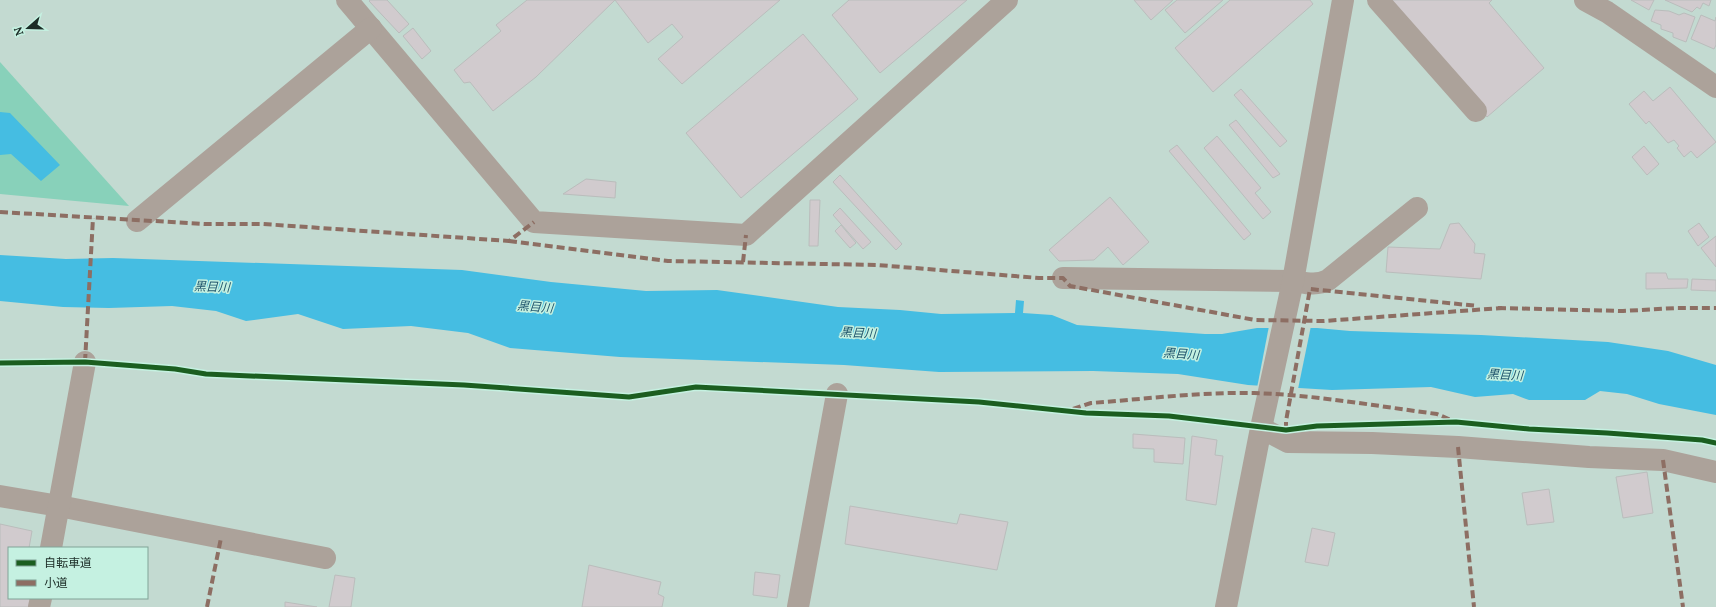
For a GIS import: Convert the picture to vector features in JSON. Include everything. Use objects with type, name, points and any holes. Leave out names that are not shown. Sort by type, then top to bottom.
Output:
[{"type":"street","points":[[347,0],[534,222],[746,235],[1007,0]]},
{"type":"street","points":[[1226,607],[1261,428],[1292,289],[1343,0]]},
{"type":"street","points":[[1378,0],[1476,111]]},
{"type":"street","points":[[1585,0],[1610,6],[1716,87]]},
{"type":"street","points":[[137,221],[371,28]]},
{"type":"street","points":[[1063,278],[1292,289],[1321,284],[1328,280],[1417,208]]},
{"type":"street","points":[[51,547],[85,362]]},
{"type":"street","points":[[798,607],[837,394]]},
{"type":"street","points":[[1261,428],[1288,442],[1372,443],[1458,447],[1589,457],[1663,460],[1716,472]]},
{"type":"street","points":[[0,496],[59,506],[325,558]]},
{"type":"green space","points":[[0,62],[129,206],[0,194]]},
{"type":"water","points":[[0,112],[10,113],[60,165],[41,181],[11,154],[0,155]]},
{"type":"water","name":"黒目川","points":[[0,255],[66,259],[113,258],[462,270],[551,282],[646,291],[717,290],[838,307],[900,310],[941,314],[1015,313],[1016,300],[1024,301],[1023,313],[1052,315],[1077,325],[1205,334],[1222,334],[1257,328],[1317,328],[1350,331],[1481,335],[1608,342],[1668,351],[1716,365],[1716,415],[1659,404],[1627,394],[1600,391],[1585,400],[1529,400],[1513,394],[1475,397],[1431,387],[1332,390],[1248,385],[1178,374],[1093,371],[939,372],[844,365],[620,357],[510,348],[468,333],[411,326],[343,329],[298,314],[246,321],[216,311],[172,306],[109,308],[63,307],[0,301]]},
{"type":"pier","points":[[1269,326],[1311,326],[1298,389],[1257,388]]},
{"type":"building","points":[[387,0],[409,24],[399,33],[369,1]]},
{"type":"building","points":[[527,0],[615,0],[536,77],[493,111],[470,82],[464,83],[454,70],[501,31],[496,25]]},
{"type":"building","points":[[615,0],[780,0],[682,84],[658,59],[683,37],[672,24],[648,43]]},
{"type":"building","points":[[849,0],[967,0],[880,73],[832,15]]},
{"type":"building","points":[[1134,0],[1173,0],[1151,20]]},
{"type":"building","points":[[1177,0],[1223,0],[1185,33],[1165,10]]},
{"type":"building","points":[[1230,0],[1310,0],[1313,4],[1213,92],[1175,48]]},
{"type":"building","points":[[1391,0],[1492,0],[1489,3],[1544,68],[1487,117],[1389,2]]},
{"type":"building","points":[[1631,0],[1654,0],[1649,10]]},
{"type":"building","points":[[1665,0],[1711,0],[1709,6],[1703,3],[1700,9],[1697,7],[1692,12]]},
{"type":"building","points":[[1655,10],[1669,11],[1679,15],[1684,13],[1695,17],[1686,42],[1673,37],[1673,33],[1661,29],[1661,25],[1651,21]]},
{"type":"building","points":[[1701,15],[1715,21],[1716,17],[1716,45],[1714,49],[1691,39]]},
{"type":"building","points":[[413,28],[431,51],[422,59],[403,36]]},
{"type":"building","points":[[803,34],[858,99],[741,198],[686,133]]},
{"type":"building","points":[[1670,87],[1716,142],[1697,158],[1691,151],[1684,157],[1677,148],[1679,146],[1674,140],[1668,143],[1649,121],[1646,124],[1629,104],[1644,91],[1653,101]]},
{"type":"building","points":[[1241,89],[1287,141],[1280,147],[1234,95]]},
{"type":"building","points":[[1236,120],[1280,174],[1273,178],[1229,125]]},
{"type":"building","points":[[1217,136],[1261,188],[1255,193],[1271,212],[1263,219],[1204,148]]},
{"type":"building","points":[[1177,145],[1251,234],[1244,240],[1169,151]]},
{"type":"building","points":[[1644,146],[1659,164],[1647,175],[1632,157]]},
{"type":"building","points":[[840,175],[902,244],[896,250],[833,182]]},
{"type":"building","points":[[586,179],[616,182],[615,198],[563,194]]},
{"type":"building","points":[[1110,197],[1149,242],[1123,265],[1108,247],[1094,260],[1059,261],[1049,250]]},
{"type":"building","points":[[810,200],[820,200],[818,246],[809,246]]},
{"type":"building","points":[[840,208],[871,242],[863,249],[833,215]]},
{"type":"building","points":[[1459,223],[1475,244],[1474,253],[1485,254],[1481,279],[1386,272],[1388,247],[1440,249],[1450,224]]},
{"type":"building","points":[[1699,223],[1709,237],[1698,246],[1688,231]]},
{"type":"building","points":[[841,225],[856,243],[850,248],[835,231]]},
{"type":"building","points":[[1716,236],[1716,267],[1701,248]]},
{"type":"building","points":[[1646,273],[1666,273],[1668,279],[1688,279],[1687,288],[1646,289]]},
{"type":"building","points":[[1692,279],[1716,280],[1716,291],[1691,290]]},
{"type":"building","points":[[1133,434],[1185,438],[1183,464],[1154,462],[1154,449],[1133,448]]},
{"type":"building","points":[[1192,436],[1217,440],[1215,455],[1223,456],[1216,505],[1186,500]]},
{"type":"building","points":[[1647,472],[1653,513],[1623,518],[1616,477]]},
{"type":"building","points":[[1549,489],[1554,522],[1527,525],[1522,493]]},
{"type":"building","points":[[850,506],[957,524],[960,514],[1008,522],[997,570],[845,544]]},
{"type":"building","points":[[0,524],[32,531],[29,547],[8,547],[8,599],[32,599],[30,607],[0,607]]},
{"type":"building","points":[[1312,528],[1335,533],[1328,566],[1305,562]]},
{"type":"building","points":[[589,565],[661,582],[658,594],[664,597],[662,607],[582,607]]},
{"type":"building","points":[[755,572],[780,575],[777,598],[753,595]]},
{"type":"building","points":[[335,575],[355,578],[351,607],[329,607]]},
{"type":"building","points":[[285,602],[317,607],[285,607]]},
{"type":"marked path","points":[[0,212],[205,224],[263,224],[509,241],[534,222]]},
{"type":"marked path","points":[[85,362],[93,218]]},
{"type":"marked path","points":[[743,262],[746,235]]},
{"type":"marked path","points":[[509,241],[668,261],[877,265],[1039,278],[1063,278],[1070,286],[1255,320],[1324,321],[1502,308]]},
{"type":"marked path","points":[[1286,430],[1286,421],[1310,289],[1478,306]]},
{"type":"marked path","points":[[1498,308],[1623,311],[1677,308],[1716,308]]},
{"type":"marked path","points":[[1073,409],[1091,403],[1193,395],[1254,393],[1323,398],[1369,404],[1437,414],[1451,420]]},
{"type":"marked path","points":[[1458,447],[1474,607]]},
{"type":"marked path","points":[[1663,460],[1683,607]]},
{"type":"marked path","points":[[207,607],[221,538]]},
{"type":"cycle path","points":[[0,363],[85,362],[175,369],[206,374],[464,385],[629,397],[696,387],[979,402],[1086,413],[1169,416],[1286,430],[1317,426],[1456,422],[1529,429],[1702,440],[1716,443]]}]
